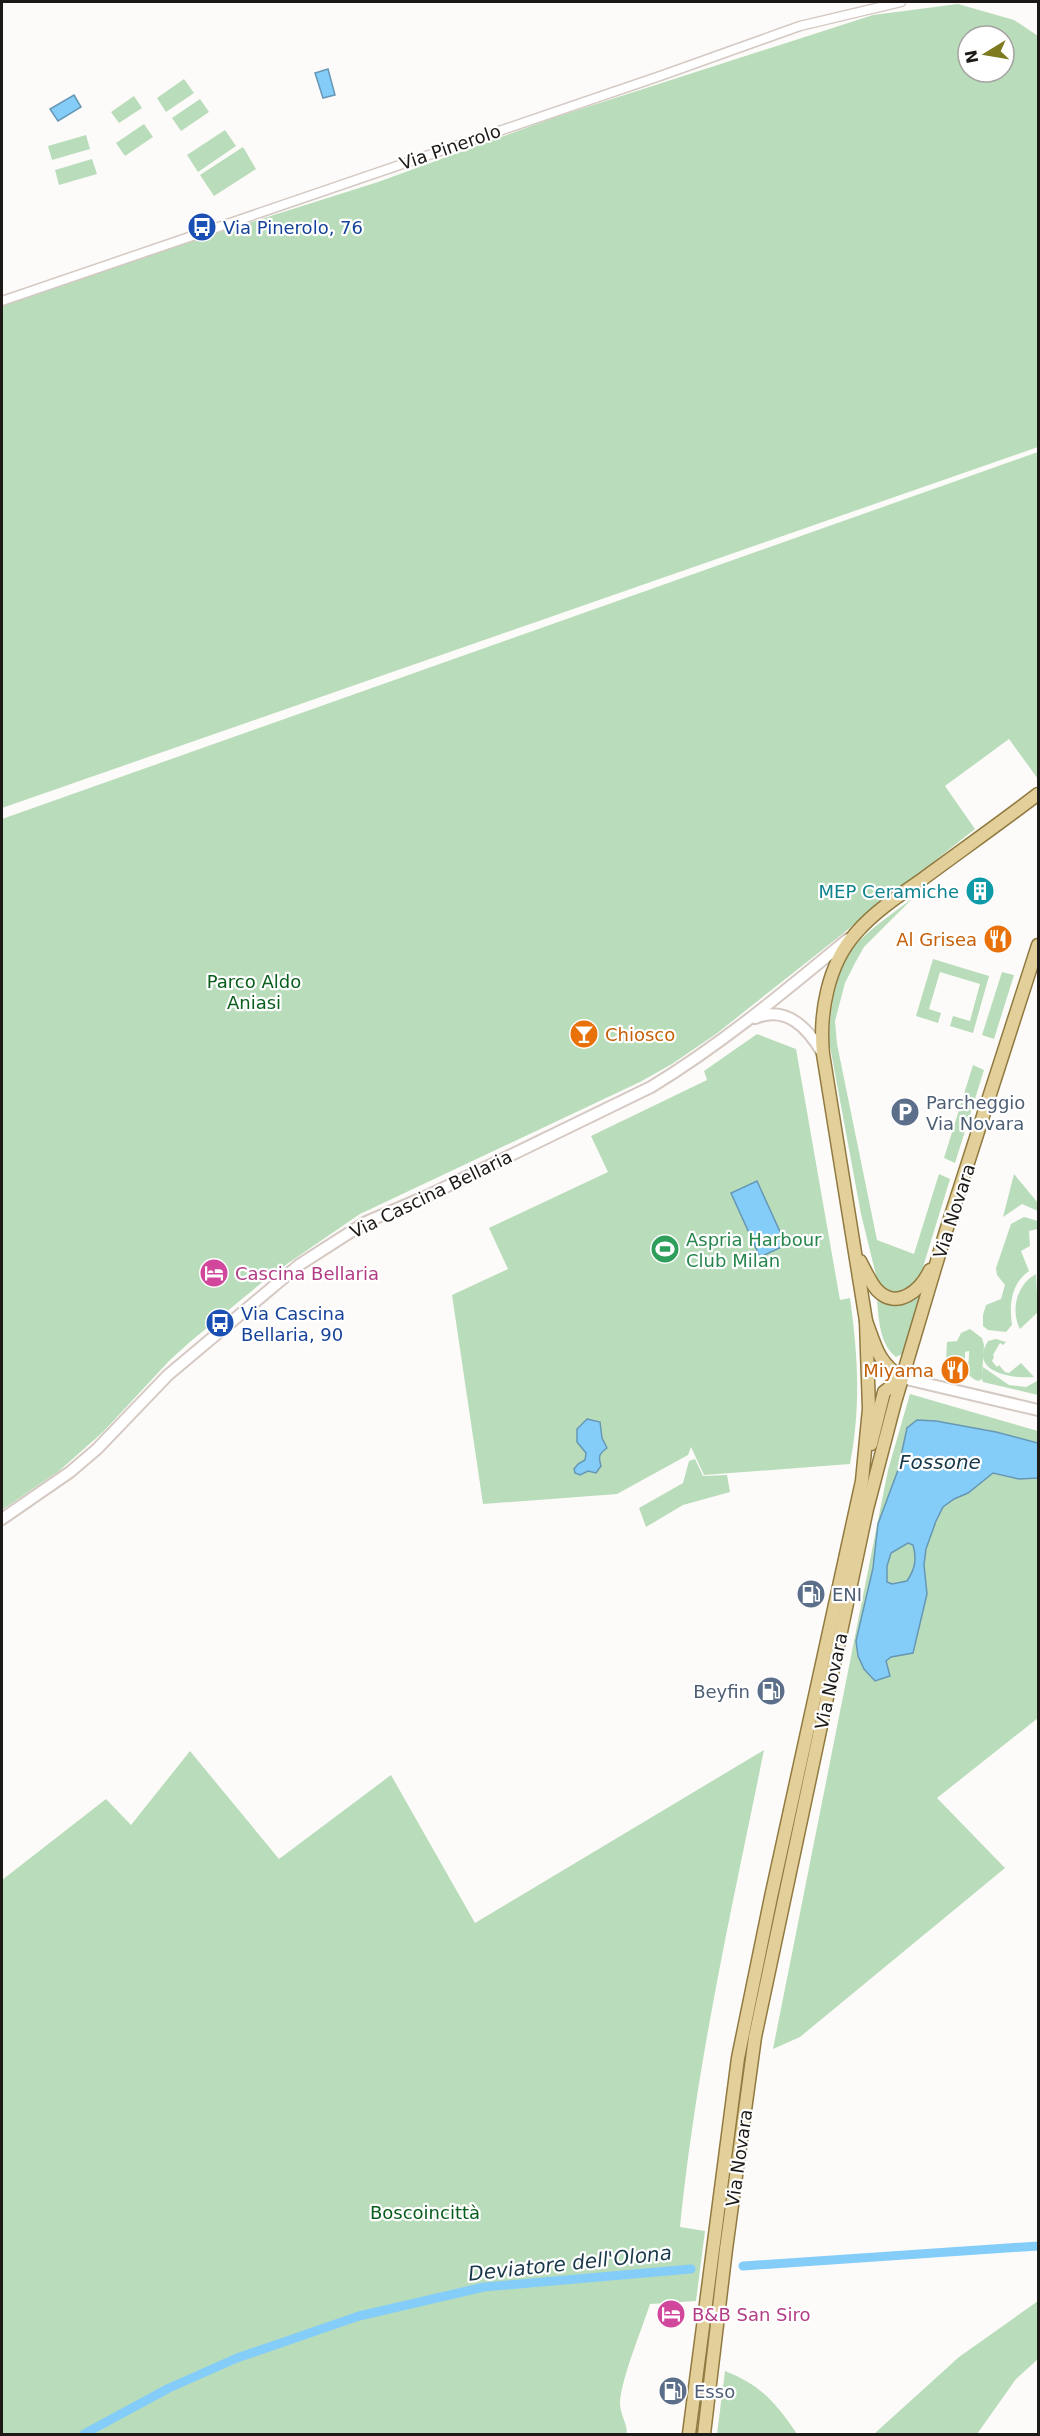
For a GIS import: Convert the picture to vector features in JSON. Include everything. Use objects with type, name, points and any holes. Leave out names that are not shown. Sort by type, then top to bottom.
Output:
[{"type":"main road","name":"Via Cascina Bellaria","points":[[866,1321],[823,1054],[822,1021],[825,999],[841,956],[856,933],[910,887],[1038,794]]},
{"type":"main road","name":"Via Novara","points":[[704,2434],[726,2249],[758,2021],[867,1509],[902,1378],[946,1231],[1038,945]]},
{"type":"main road","points":[[855,1252],[876,1288],[886,1297],[900,1299],[916,1290],[926,1278],[946,1231]]},
{"type":"main road","name":"Via Novara","points":[[689,2434],[738,2058],[862,1481],[868,1409],[866,1321]]},
{"type":"main road","points":[[862,1481],[884,1392],[902,1378],[882,1361],[866,1321]]},
{"type":"street","name":"Via Pinerolo","points":[[2,301],[800,26],[901,2]]},
{"type":"street","name":"Via Cascina Bellaria","points":[[2,1519],[70,1472],[98,1449],[168,1375],[299,1265],[366,1222],[651,1087],[749,1020],[856,933]]},
{"type":"street","name":"Via Cascina Bellaria","points":[[749,1020],[771,1014],[791,1017],[804,1027],[823,1054]]},
{"type":"street","points":[[902,1378],[1038,1410]]},
{"type":"green space","points":[[958,4],[1014,20],[1038,36],[1038,447],[2,808],[2,301],[378,182],[553,118],[873,15]]},
{"type":"green space","points":[[184,79],[194,93],[166,112],[157,98]]},
{"type":"green space","points":[[134,96],[142,108],[119,123],[111,112]]},
{"type":"green space","points":[[200,99],[209,112],[181,131],[172,118]]},
{"type":"green space","points":[[144,124],[153,137],[125,156],[116,143]]},
{"type":"green space","points":[[225,130],[236,146],[198,172],[187,155]]},
{"type":"green space","points":[[86,135],[90,149],[52,160],[48,146]]},
{"type":"green space","points":[[243,147],[256,169],[214,196],[200,175]]},
{"type":"green space","points":[[92,159],[97,174],[59,185],[55,170]]},
{"type":"green space","name":"Parco Aldo Aniasi","points":[[1038,452],[1038,779],[1009,739],[945,786],[975,829],[716,1034],[672,1064],[640,1082],[360,1214],[271,1275],[191,1341],[170,1360],[103,1432],[59,1471],[2,1510],[2,819]]},
{"type":"green space","points":[[915,896],[864,947],[845,983],[835,1021],[837,1044],[877,1240],[914,1254],[939,1174],[950,1179],[920,1277],[913,1287],[899,1293],[885,1288],[876,1275],[861,1214],[829,1041],[834,994],[845,961],[851,951],[872,929]]},
{"type":"green space","points":[[933,959],[989,976],[973,1033],[950,1026],[953,1016],[970,1021],[980,984],[940,972],[929,1009],[941,1013],[938,1023],[916,1016]]},
{"type":"green space","points":[[1002,972],[1014,975],[994,1039],[982,1035]]},
{"type":"green space","name":"Aspria Harbour Club Milan","points":[[757,1034],[796,1049],[840,1300],[850,1298],[855,1340],[857,1401],[850,1464],[704,1475],[691,1447],[688,1455],[617,1494],[483,1504],[452,1295],[508,1269],[489,1228],[608,1172],[591,1136],[707,1080],[704,1071]]},
{"type":"green space","points":[[973,1065],[984,1070],[955,1163],[944,1158]]},
{"type":"green space","points":[[1014,1174],[1038,1203],[1038,1211],[1022,1204],[1003,1217]]},
{"type":"green space","points":[[1024,1217],[1038,1221],[1038,1229],[1029,1231],[1030,1246],[1021,1251],[1029,1271],[1015,1288],[1011,1310],[1012,1325],[1006,1332],[988,1330],[983,1326],[986,1305],[1001,1299],[1005,1285],[997,1275],[996,1268],[1011,1224]]},
{"type":"green space","points":[[1036,1274],[1038,1312],[1020,1329],[1016,1314],[1017,1298],[1024,1284]]},
{"type":"green space","points":[[876,1290],[881,1295],[920,1290],[923,1293],[904,1353],[896,1357],[890,1351],[882,1335]]},
{"type":"green space","points":[[970,1329],[982,1338],[984,1345],[982,1376],[983,1367],[1009,1385],[1026,1387],[1037,1381],[1038,1395],[973,1378],[968,1372],[969,1351],[965,1352],[965,1363],[946,1362],[947,1342],[957,1341],[961,1333]]},
{"type":"green space","points":[[996,1339],[1006,1342],[1003,1345],[1000,1343],[993,1355],[992,1361],[997,1367],[999,1365],[1009,1373],[1021,1363],[1034,1377],[1005,1375],[988,1367],[983,1352],[988,1341]]},
{"type":"green space","points":[[910,1394],[1038,1431],[1038,1718],[937,1798],[1005,1868],[800,2037],[773,2049],[888,1470]]},
{"type":"green space","points":[[695,1459],[703,1476],[727,1475],[730,1492],[683,1505],[646,1527],[639,1508],[683,1483],[689,1461]]},
{"type":"green space","name":"Boscoincittà","points":[[764,1750],[716,1987],[687,2167],[680,2227],[705,2231],[696,2301],[650,2304],[621,2393],[620,2407],[627,2434],[2,2434],[2,1880],[106,1799],[131,1825],[190,1751],[279,1859],[391,1775],[475,1923]]},
{"type":"green space","points":[[1038,2301],[1038,2359],[1016,2379],[977,2434],[874,2434],[959,2357]]},
{"type":"green space","points":[[725,2371],[738,2376],[767,2396],[797,2434],[717,2434]]},
{"type":"water","points":[[328,69],[335,95],[323,98],[315,73]]},
{"type":"water","points":[[74,95],[81,107],[58,121],[50,109]]},
{"type":"water","points":[[757,1181],[786,1245],[760,1257],[731,1193]]},
{"type":"water","points":[[587,1419],[600,1422],[602,1438],[607,1448],[600,1456],[601,1466],[596,1473],[588,1471],[580,1475],[575,1473],[574,1469],[585,1460],[586,1453],[577,1442],[577,1429]]},
{"type":"water","name":"Fossone","points":[[917,1420],[936,1421],[996,1432],[1038,1443],[1038,1478],[1019,1479],[993,1473],[968,1493],[943,1507],[926,1549],[924,1565],[927,1594],[913,1653],[891,1657],[886,1661],[890,1676],[875,1681],[864,1669],[858,1656],[856,1641],[873,1568],[878,1524],[898,1470],[907,1428]],"holes":[[[908,1543],[913,1545],[914,1564],[907,1581],[892,1584],[887,1582],[887,1566],[891,1553]]]},
{"type":"waterway","name":"Deviatore dell'Olona","points":[[743,2266],[1038,2246]]},
{"type":"waterway","name":"Deviatore dell'Olona","points":[[84,2434],[169,2388],[237,2358],[359,2316],[484,2287],[691,2269]]},
{"type":"place","name":"Via Pinerolo, 76","points":[[202,227]]},
{"type":"place","name":"MEP Ceramiche","points":[[980,891]]},
{"type":"place","name":"Al Grisea","points":[[998,939]]},
{"type":"place","name":"Chiosco","points":[[584,1034]]},
{"type":"place","name":"Parcheggio Via Novara","points":[[905,1112]]},
{"type":"place","name":"Aspria Harbour Club Milan","points":[[665,1249]]},
{"type":"place","name":"Cascina Bellaria","points":[[214,1273]]},
{"type":"place","name":"Via Cascina Bellaria, 90","points":[[220,1323]]},
{"type":"place","name":"Miyama","points":[[955,1370]]},
{"type":"place","name":"ENI","points":[[811,1594]]},
{"type":"place","name":"Beyfin","points":[[771,1691]]},
{"type":"place","name":"B&B San Siro","points":[[671,2314]]},
{"type":"place","name":"Esso","points":[[673,2391]]}]
